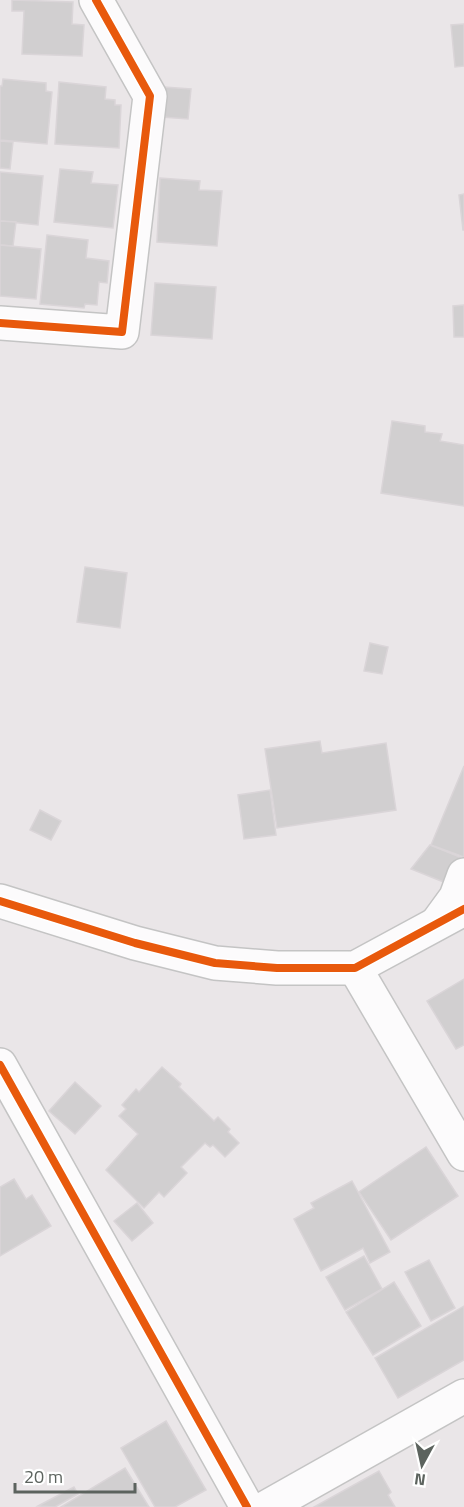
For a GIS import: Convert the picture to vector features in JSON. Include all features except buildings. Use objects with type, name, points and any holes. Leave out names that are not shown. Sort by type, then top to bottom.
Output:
[{"type":"street","points":[[0,322],[122,332],[150,96],[96,0]]},
{"type":"street","points":[[436,925],[456,897],[464,875]]},
{"type":"street","points":[[0,901],[135,944],[216,963],[277,968],[355,968],[464,909]]},
{"type":"street","points":[[355,968],[464,1154]]},
{"type":"street","points":[[0,1065],[247,1507]]},
{"type":"street","points":[[267,1507],[464,1396]]},
{"type":"cycle path","points":[[0,323],[122,332],[150,96],[96,0]]},
{"type":"cycle path","points":[[0,901],[135,943],[215,963],[277,968],[355,968],[464,909]]},
{"type":"cycle path","points":[[0,1065],[247,1507]]}]
